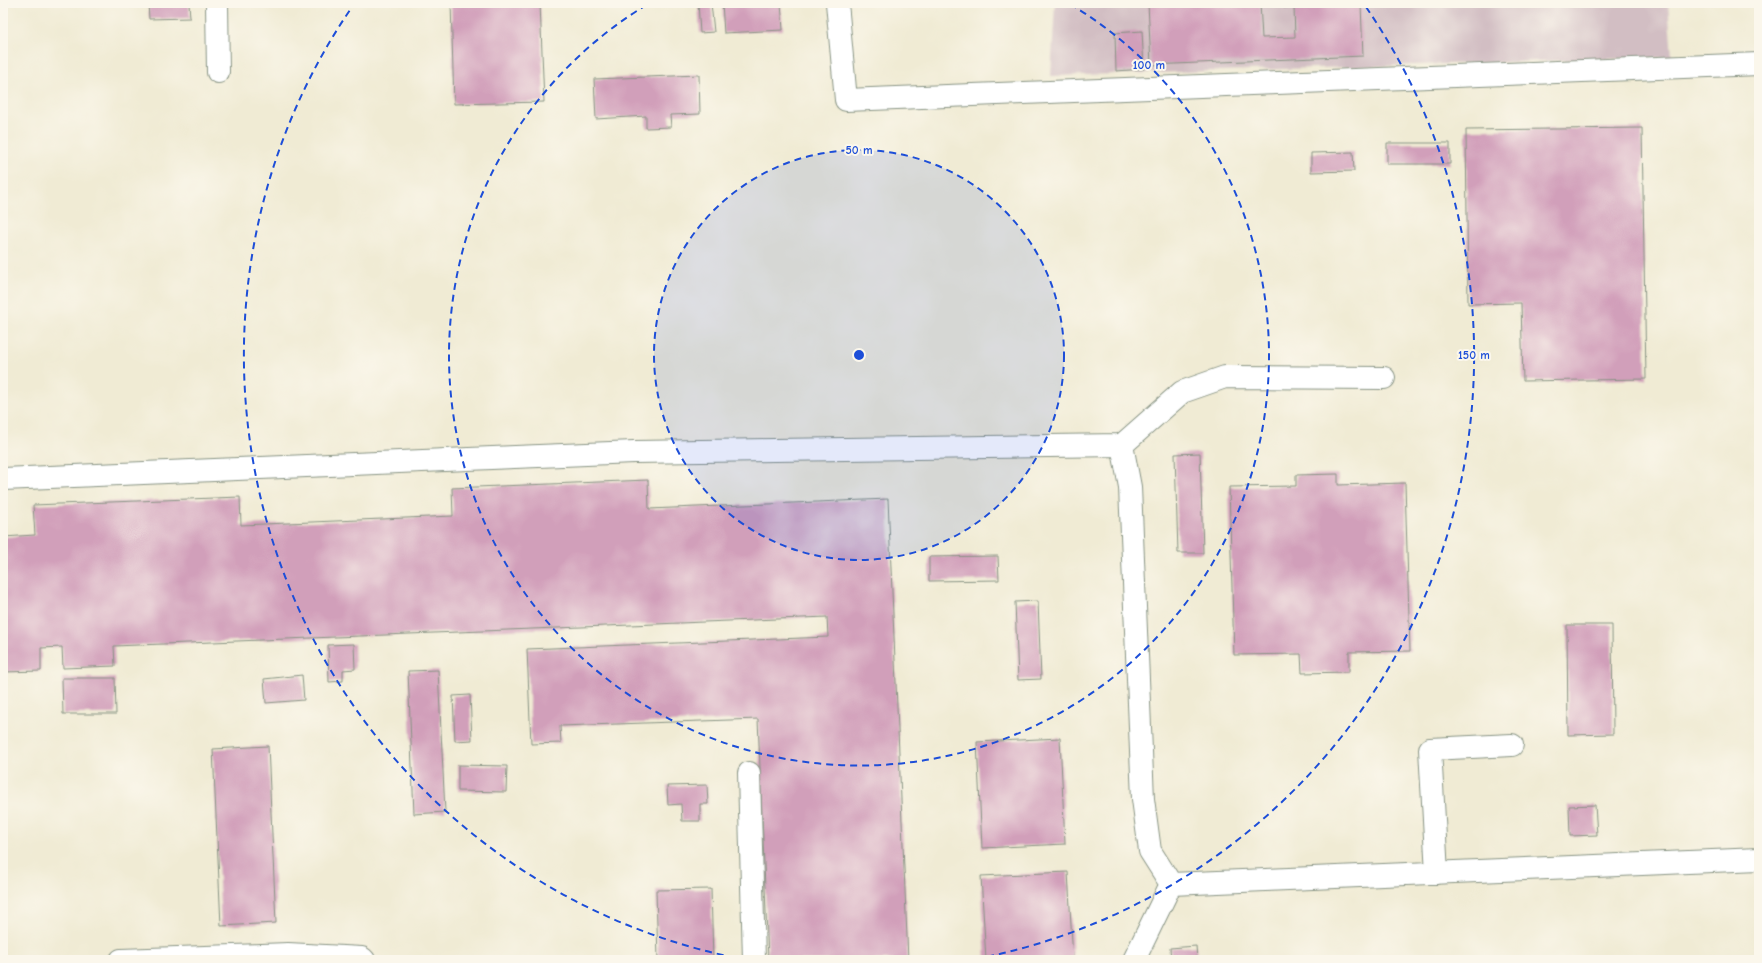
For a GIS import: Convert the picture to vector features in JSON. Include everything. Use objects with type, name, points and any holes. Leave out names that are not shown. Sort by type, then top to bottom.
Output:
[{"type":"lane","points":[[217,3],[218,72]]},
{"type":"lane","points":[[837,3],[846,100],[1759,64]]},
{"type":"lane","points":[[3,479],[634,452],[1122,445],[1182,392],[1224,377],[1384,378]]},
{"type":"lane","points":[[1122,445],[1130,487],[1143,799],[1150,851],[1171,884]]},
{"type":"lane","points":[[1436,873],[1430,749],[1512,745]]},
{"type":"lane","points":[[749,773],[754,960]]},
{"type":"lane","points":[[1171,884],[1759,859]]},
{"type":"lane","points":[[1134,960],[1171,884]]},
{"type":"lane","points":[[121,960],[288,954],[362,958],[364,960]]},
{"type":"shaded area","points":[[1055,3],[1668,3],[1672,57],[1051,76]]},
{"type":"building","points":[[148,3],[189,3],[190,18],[149,19]]},
{"type":"building","points":[[451,3],[540,3],[544,102],[454,104]]},
{"type":"building","points":[[698,3],[711,3],[714,32],[700,33]]},
{"type":"building","points":[[722,3],[781,3],[783,30],[724,33]]},
{"type":"building","points":[[1148,3],[1260,3],[1262,38],[1295,37],[1294,7],[1284,8],[1283,3],[1361,4],[1363,56],[1151,65]]},
{"type":"building","points":[[1142,31],[1144,69],[1116,71],[1115,33]]},
{"type":"building","points":[[699,75],[700,114],[670,115],[671,127],[646,128],[646,116],[596,119],[594,79]]},
{"type":"building","points":[[1642,128],[1646,379],[1523,381],[1521,303],[1468,304],[1466,130]]},
{"type":"building","points":[[1387,143],[1450,143],[1450,164],[1387,164]]},
{"type":"building","points":[[1353,152],[1354,171],[1311,172],[1311,153]]},
{"type":"building","points":[[1200,453],[1203,553],[1178,553],[1175,454]]},
{"type":"building","points":[[1338,474],[1338,485],[1405,483],[1410,651],[1349,652],[1349,672],[1302,673],[1301,654],[1234,655],[1229,487],[1296,486],[1296,475]]},
{"type":"building","points":[[648,480],[649,509],[888,499],[908,960],[768,960],[758,719],[560,726],[561,743],[531,744],[527,649],[828,637],[827,617],[114,646],[115,666],[63,668],[62,647],[41,648],[41,671],[3,672],[3,537],[35,535],[33,505],[240,497],[241,525],[453,516],[452,488]]},
{"type":"building","points":[[998,556],[999,580],[929,581],[929,557]]},
{"type":"building","points":[[1038,601],[1041,679],[1018,680],[1015,602]]},
{"type":"building","points":[[1567,625],[1612,625],[1613,734],[1568,735]]},
{"type":"building","points":[[354,644],[355,669],[343,670],[343,681],[329,682],[328,645]]},
{"type":"building","points":[[438,670],[445,812],[414,814],[408,671]]},
{"type":"building","points":[[302,675],[304,700],[266,703],[264,679]]},
{"type":"building","points":[[62,678],[115,678],[116,714],[63,714]]},
{"type":"building","points":[[470,695],[472,740],[455,741],[453,696]]},
{"type":"building","points":[[1060,738],[1065,844],[982,848],[977,742]]},
{"type":"building","points":[[268,746],[276,923],[221,926],[213,749]]},
{"type":"building","points":[[458,765],[507,766],[506,792],[458,791]]},
{"type":"building","points":[[707,785],[708,804],[700,804],[700,821],[682,821],[681,804],[668,805],[667,786]]},
{"type":"building","points":[[1595,805],[1597,835],[1570,836],[1569,806]]},
{"type":"building","points":[[1068,872],[1073,960],[986,960],[981,876]]},
{"type":"building","points":[[711,889],[713,960],[658,960],[656,890]]},
{"type":"building","points":[[1196,946],[1197,960],[1171,960],[1170,948]]}]
